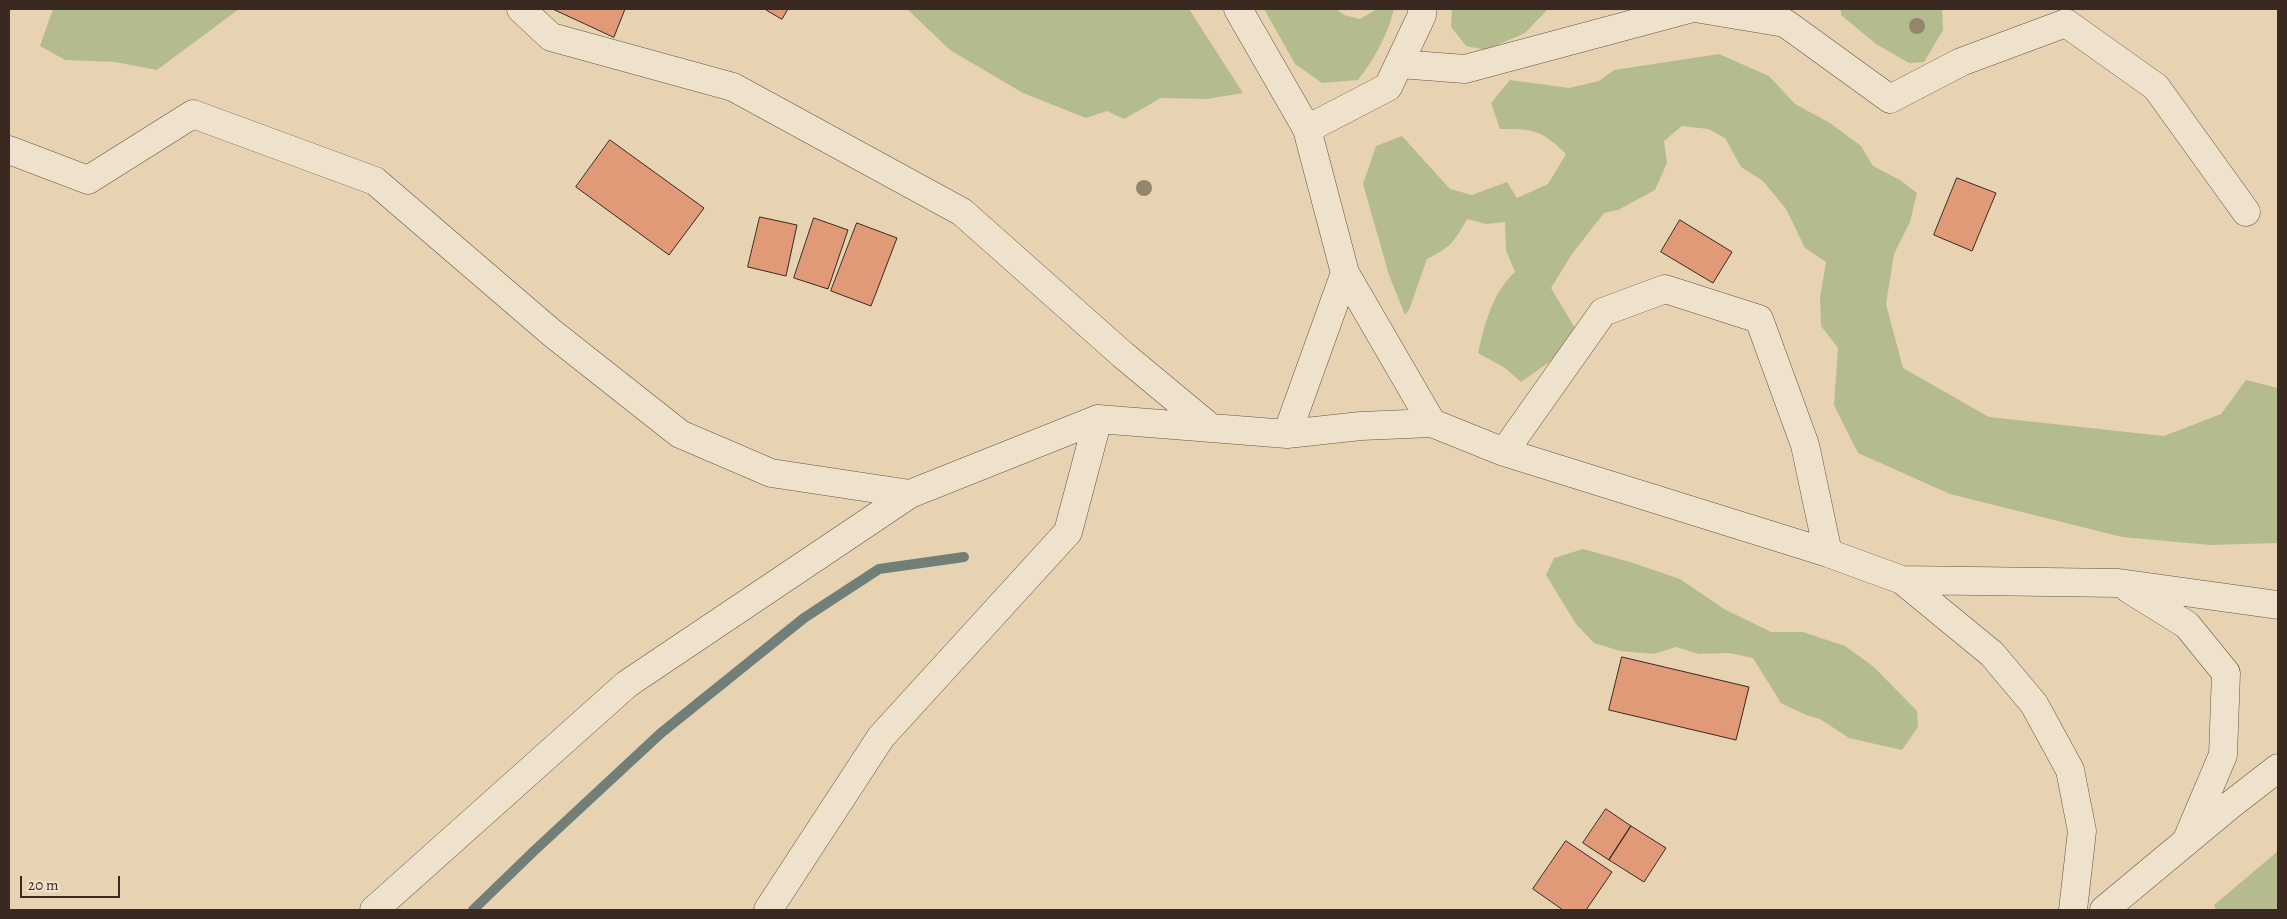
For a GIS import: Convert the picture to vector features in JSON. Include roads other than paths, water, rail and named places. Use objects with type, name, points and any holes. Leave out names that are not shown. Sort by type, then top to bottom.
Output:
[{"type":"street","points":[[521,9],[551,37],[733,87],[962,212],[1123,355],[1211,428]]},
{"type":"street","points":[[1238,9],[1307,129],[1345,273],[1432,422]]},
{"type":"street","points":[[1307,129],[1388,87],[1422,15],[1422,9]]},
{"type":"street","points":[[1399,64],[1465,69],[1689,9]]},
{"type":"street","points":[[1700,9],[1785,23],[1890,99],[1961,62],[2066,23],[2156,87],[2246,212]]},
{"type":"street","points":[[9,150],[88,180],[193,114],[375,181],[552,333],[680,434],[772,473],[910,494]]},
{"type":"street","points":[[1287,434],[1345,273]]},
{"type":"street","points":[[1504,452],[1602,312],[1665,289],[1759,319],[1805,445],[1828,553]]},
{"type":"street","points":[[768,910],[881,737],[1068,532],[1098,419]]},
{"type":"street","points":[[374,910],[627,684],[910,494],[1098,419],[1287,434],[1361,426],[1432,422],[1504,452],[1828,553],[1902,580],[2119,583],[2278,605]]},
{"type":"street","points":[[1902,580],[1992,654],[2034,704],[2070,770],[2082,831],[2073,910]]},
{"type":"street","points":[[2119,583],[2187,625],[2226,673],[2224,755],[2186,842]]},
{"type":"street","points":[[2104,910],[2278,768]]},
{"type":"waterway","points":[[473,910],[661,733],[804,618],[879,569],[964,557]]}]
